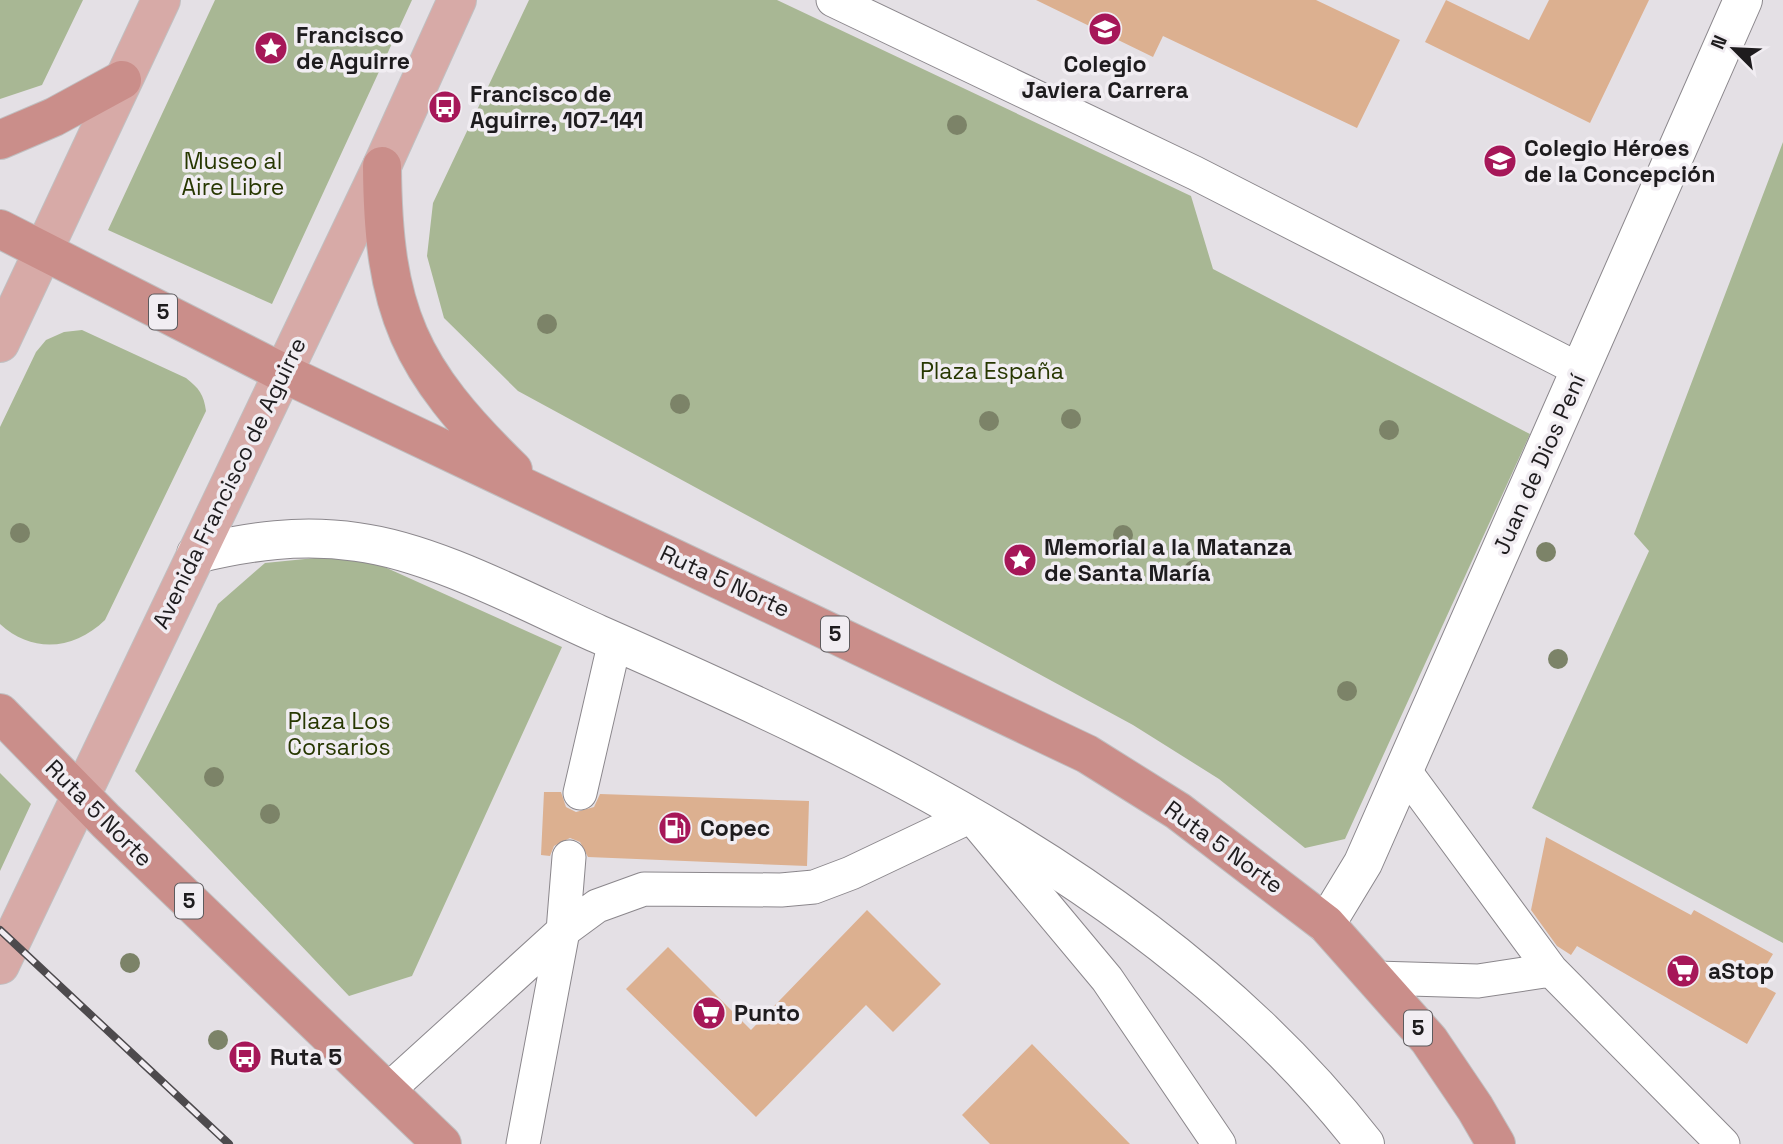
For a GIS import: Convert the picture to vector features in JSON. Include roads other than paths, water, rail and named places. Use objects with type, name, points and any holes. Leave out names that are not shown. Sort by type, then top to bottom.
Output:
[{"type":"highway","points":[[0,140],[54,117],[122,80]]},
{"type":"highway","points":[[382,166],[384,245],[390,284],[410,340],[428,374],[451,406],[534,491]]},
{"type":"highway","name":"Ruta 5 Norte","points":[[0,229],[283,373],[1087,754],[1178,811],[1326,924],[1429,1041],[1496,1144]]},
{"type":"highway","name":"Ruta 5 Norte","points":[[0,713],[79,794],[442,1144]]},
{"type":"main road","points":[[0,343],[161,0]]},
{"type":"main road","name":"Avenida Francisco de Aguirre","points":[[0,964],[79,794],[382,166],[457,0]]},
{"type":"street","name":"Juan de Dios Pení","points":[[1326,924],[1363,863],[1743,0]]},
{"type":"street","points":[[195,554],[283,538],[360,542],[459,573],[726,690],[834,743],[971,816],[1072,879],[1145,931],[1214,988],[1279,1049],[1365,1144]]},
{"type":"lane","points":[[833,0],[1195,173],[1580,370]]},
{"type":"lane","points":[[580,793],[615,641]]},
{"type":"lane","points":[[1404,770],[1551,970],[1723,1144]]},
{"type":"lane","points":[[387,1091],[563,931],[597,906],[644,889],[781,890],[814,887],[851,873],[971,816],[1107,979],[1219,1144]]},
{"type":"lane","points":[[523,1144],[563,931],[569,857]]},
{"type":"lane","points":[[1376,978],[1478,981],[1551,970]]},
{"type":"railway","points":[[0,930],[229,1144]]},
{"type":"place","name":"Colegio Javiera Carrera","points":[[1105,29]]},
{"type":"place","name":"Francisco de Aguirre","points":[[271,48]]},
{"type":"place","name":"Francisco de Aguirre, 107-141","points":[[445,107]]},
{"type":"place","name":"Colegio Héroes de la Concepción","points":[[1500,161]]},
{"type":"place","name":"Memorial a la Matanza de Santa María","points":[[1020,560]]},
{"type":"place","name":"Copec","points":[[675,828]]},
{"type":"place","name":"aStop","points":[[1683,971]]},
{"type":"place","name":"Punto","points":[[709,1013]]},
{"type":"place","name":"Ruta 5","points":[[245,1057]]},
{"type":"park label","name":"Museo al Aire Libre","points":[[233,174]]},
{"type":"park label","name":"Plaza España","points":[[992,371]]},
{"type":"park label","name":"Plaza Los Corsarios","points":[[339,734]]}]
